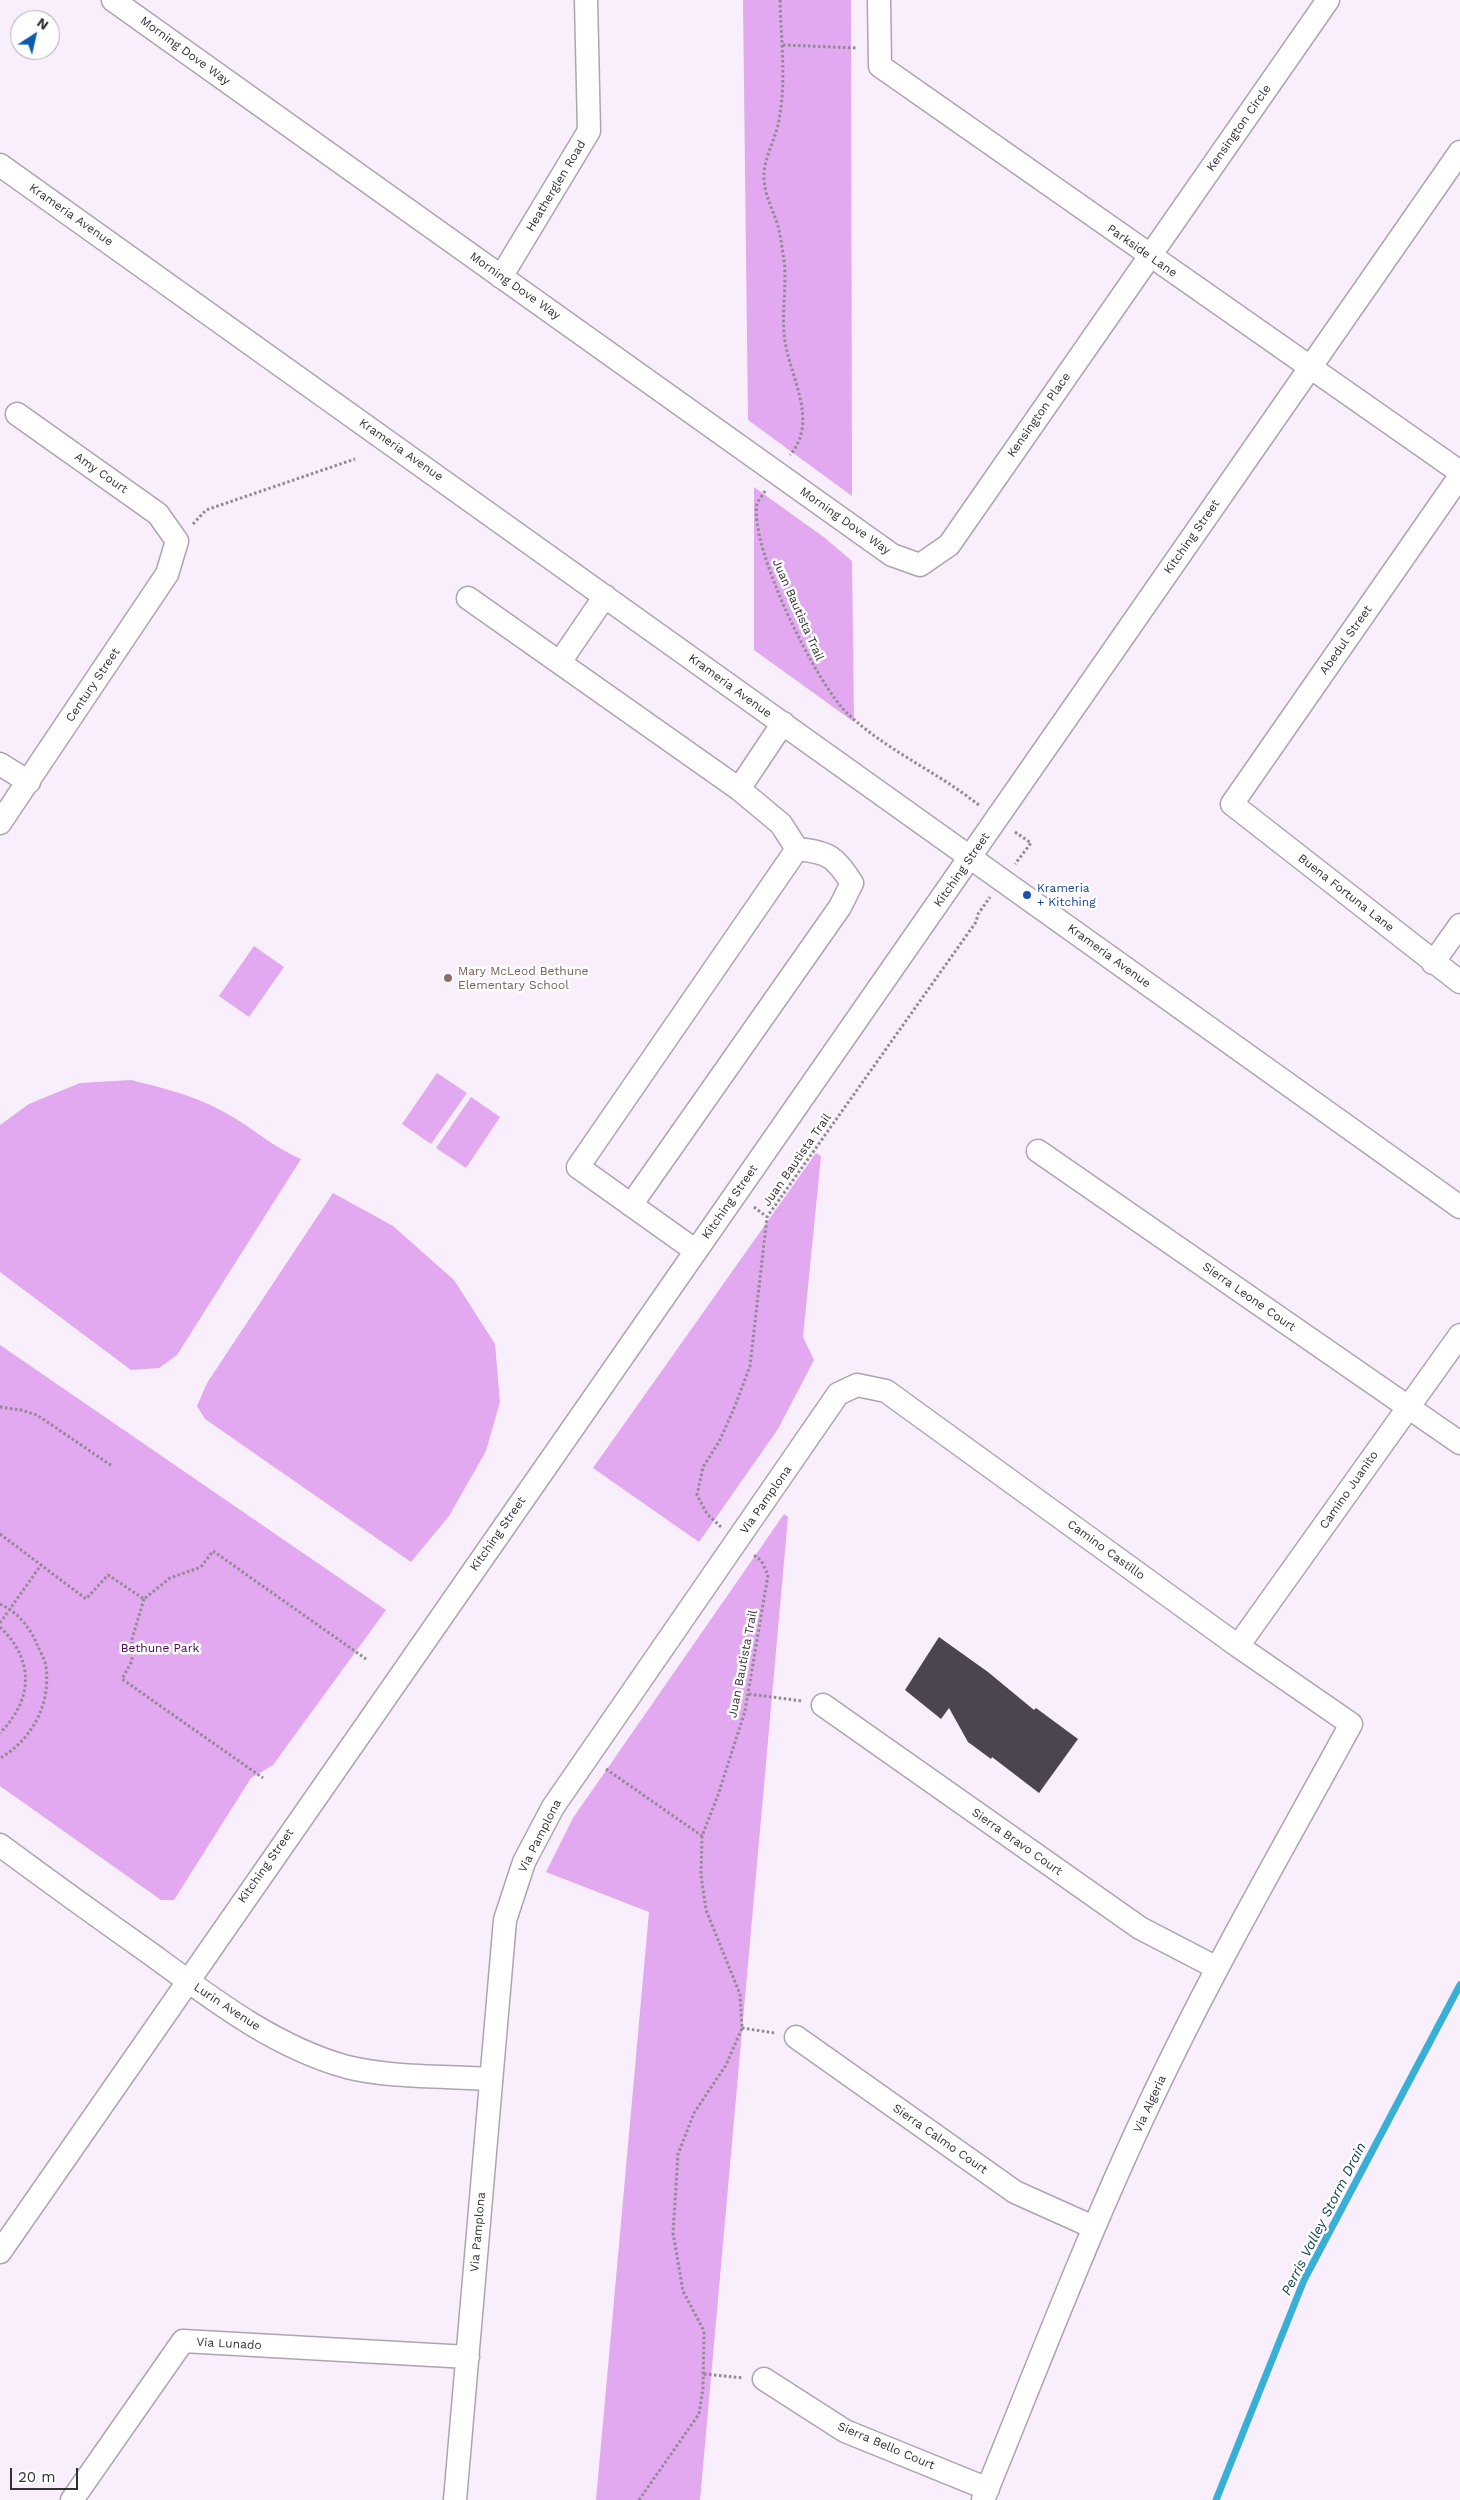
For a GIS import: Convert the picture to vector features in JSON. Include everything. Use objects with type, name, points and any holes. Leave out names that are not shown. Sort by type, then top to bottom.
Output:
[{"type":"street","name":"Morning Dove Way","points":[[113,0],[892,555],[920,564]]},
{"type":"street","name":"Heatherglen Road","points":[[501,277],[589,131],[586,0]]},
{"type":"street","name":"Parkside Lane","points":[[879,0],[880,66],[1460,474]]},
{"type":"street","name":"Kensington Circle","points":[[1150,256],[1328,0]]},
{"type":"street","name":"Kitching Street","points":[[0,2252],[186,1980],[696,1251],[1460,152]]},
{"type":"street","name":"Krameria Avenue","points":[[0,165],[1460,1207]]},
{"type":"street","name":"Kensington Place","points":[[920,564],[949,545],[1150,256]]},
{"type":"street","name":"Amy Court","points":[[17,414],[158,514],[177,542]]},
{"type":"street","name":"Abedul Street","points":[[1232,804],[1460,474]]},
{"type":"street","name":"Century Street","points":[[0,823],[167,574],[177,542]]},
{"type":"street","points":[[560,662],[605,596]]},
{"type":"street","points":[[468,598],[739,790],[781,824],[797,849]]},
{"type":"street","points":[[739,790],[783,724]]},
{"type":"street","points":[[0,764],[29,782]]},
{"type":"street","name":"Buena Fortuna Lane","points":[[1232,804],[1460,982]]},
{"type":"street","points":[[631,1205],[840,907],[852,882],[838,862],[819,851],[797,849]]},
{"type":"street","points":[[696,1251],[578,1167],[797,849]]},
{"type":"street","points":[[1434,963],[1460,925]]},
{"type":"street","name":"Sierra Leone Court","points":[[1038,1151],[1460,1443]]},
{"type":"street","name":"Camino Juanito","points":[[1238,1646],[1460,1335]]},
{"type":"street","name":"Via Pamplona","points":[[455,2500],[505,1920],[524,1862],[553,1807],[838,1394],[857,1384]]},
{"type":"street","name":"Camino Castillo","points":[[857,1384],[886,1391],[1238,1646],[1351,1724]]},
{"type":"street","name":"Sierra Bravo Court","points":[[823,1705],[1140,1928],[1217,1968]]},
{"type":"street","name":"Via Algeria","points":[[985,2494],[1092,2227],[1168,2064],[1217,1968],[1351,1724]]},
{"type":"street","name":"Lurin Avenue","points":[[0,1845],[186,1980],[258,2028],[307,2053],[348,2067],[391,2073],[491,2079]]},
{"type":"street","name":"Sierra Calmo Court","points":[[796,2037],[1015,2192],[1092,2227]]},
{"type":"street","name":"Via Lunado","points":[[72,2500],[183,2341],[468,2357]]},
{"type":"street","name":"Sierra Bello Court","points":[[764,2379],[845,2431],[985,2494]]},
{"type":"path","name":"Juan Bautista Trail","points":[[780,0],[784,56],[778,125],[764,172],[766,198],[778,227],[784,263],[784,334],[798,388],[803,430],[795,450],[776,472],[757,503],[762,550],[769,572],[815,670],[846,712],[862,726],[960,790]]},
{"type":"path","points":[[783,46],[835,49],[880,48]]},
{"type":"path","points":[[177,542],[206,510],[355,459]]},
{"type":"path","name":"Juan Bautista Trail","points":[[639,2500],[699,2414],[704,2374],[704,2331],[683,2291],[673,2233],[678,2154],[694,2113],[726,2065],[742,2028],[740,1994],[706,1910],[701,1875],[702,1836],[718,1795],[749,1694],[768,1575],[761,1560],[737,1542],[707,1514],[697,1495],[703,1467],[719,1442],[750,1366],[768,1217],[976,922],[978,914]]},
{"type":"path","points":[[0,1407],[21,1410],[37,1415],[112,1466]]},
{"type":"path","points":[[0,1534],[86,1599],[108,1575],[144,1599]]},
{"type":"path","points":[[263,1778],[122,1679],[132,1661],[132,1638],[144,1599],[170,1578],[201,1568],[213,1552],[366,1659]]},
{"type":"path","points":[[0,1623],[41,1565]]},
{"type":"path","points":[[0,1604],[11,1609],[32,1633],[46,1666],[44,1702],[31,1732],[18,1746],[0,1758]]},
{"type":"path","points":[[0,1628],[12,1639],[22,1658],[26,1678],[23,1699],[14,1718],[0,1733]]},
{"type":"path","points":[[749,1694],[823,1705]]},
{"type":"path","points":[[588,1757],[702,1836]]},
{"type":"path","points":[[742,2028],[796,2037]]},
{"type":"path","points":[[704,2374],[764,2379]]},
{"type":"green space","points":[[743,0],[851,0],[852,496],[748,420]]},
{"type":"green space","points":[[754,487],[825,538],[852,561],[854,722],[754,650]]},
{"type":"green space","points":[[254,946],[284,967],[249,1017],[219,996]]},
{"type":"green space","points":[[437,1073],[467,1093],[431,1144],[402,1124]]},
{"type":"green space","points":[[131,1080],[172,1091],[211,1105],[301,1159],[177,1355],[159,1368],[131,1370],[0,1272],[0,1125],[29,1104],[80,1083]]},
{"type":"green space","points":[[471,1097],[500,1117],[466,1168],[436,1148]]},
{"type":"green space","points":[[816,1153],[821,1156],[803,1337],[814,1360],[778,1429],[699,1542],[593,1468]]},
{"type":"green space","points":[[333,1193],[393,1226],[454,1280],[495,1344],[500,1402],[486,1451],[449,1516],[411,1562],[205,1419],[197,1406],[207,1383]]},
{"type":"green space","name":"Bethune Park","points":[[0,1345],[386,1610],[273,1765],[251,1778],[174,1900],[161,1900],[0,1786]]},
{"type":"green space","points":[[784,1514],[788,1517],[700,2500],[596,2500],[649,1912],[546,1872],[573,1818]]},
{"type":"building","points":[[939,1637],[988,1672],[1034,1710],[1036,1708],[1078,1739],[1039,1793],[992,1757],[991,1759],[968,1742],[949,1708],[941,1719],[905,1690]]},
{"type":"waterway","name":"Perris Valley Storm Drain","points":[[1216,2500],[1304,2280],[1460,1985]]},
{"type":"place","name":"Krameria + Kitching","points":[[1027,895]]},
{"type":"place","name":"Mary McLeod Bethune Elementary School","points":[[448,978]]}]
